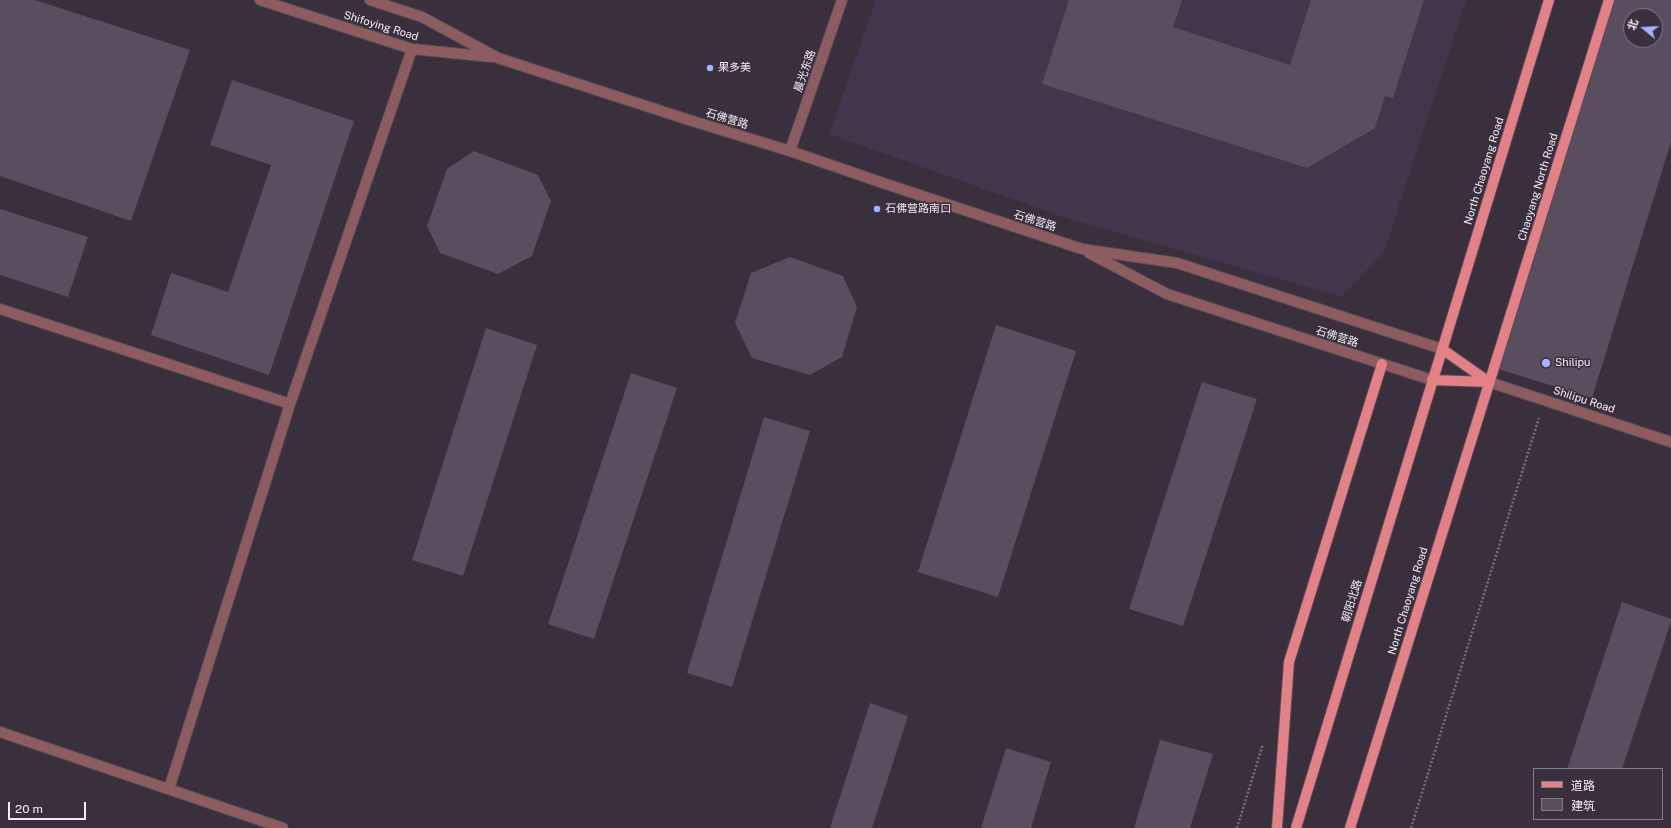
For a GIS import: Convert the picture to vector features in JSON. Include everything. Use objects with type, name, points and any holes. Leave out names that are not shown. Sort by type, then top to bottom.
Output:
[{"type":"main road","name":"North Chaoyang Road","points":[[1432,380],[1549,0]]},
{"type":"main road","name":"Chaoyang North Road","points":[[1489,382],[1609,0]]},
{"type":"main road","points":[[1442,349],[1489,382]]},
{"type":"main road","points":[[1277,828],[1289,662],[1382,364]]},
{"type":"main road","points":[[1432,380],[1489,382]]},
{"type":"main road","name":"朝阳北路","points":[[1296,828],[1432,380]]},
{"type":"main road","name":"North Chaoyang Road","points":[[1350,828],[1489,382]]},
{"type":"street","name":"Shifoying Road","points":[[260,0],[412,50],[498,58]]},
{"type":"street","name":"石佛营路","points":[[370,0],[422,17],[498,58],[790,151],[883,184],[1082,249],[1177,263],[1442,349]]},
{"type":"street","name":"晨光东路","points":[[790,151],[842,0]]},
{"type":"street","points":[[169,789],[290,404],[412,50]]},
{"type":"street","name":"石佛营路","points":[[1082,249],[1167,294],[1432,380]]},
{"type":"street","points":[[0,309],[290,404]]},
{"type":"street","name":"Shilipu Road","points":[[1489,382],[1671,442]]},
{"type":"street","points":[[0,732],[283,828]]},
{"type":"path","points":[[1411,828],[1545,400]]},
{"type":"shaded area","points":[[876,0],[1466,0],[1384,252],[1342,297],[1069,219],[829,134]]},
{"type":"building","points":[[0,0],[35,0],[190,50],[131,221],[0,176]]},
{"type":"building","points":[[1069,0],[1182,0],[1173,27],[1290,65],[1311,0],[1424,0],[1393,98],[1385,96],[1375,128],[1307,168],[1042,84]]},
{"type":"building","points":[[1611,0],[1671,0],[1671,142],[1592,398],[1498,369]]},
{"type":"building","points":[[232,80],[354,121],[269,375],[151,335],[171,273],[228,292],[271,165],[210,145]]},
{"type":"building","points":[[474,151],[538,175],[551,201],[532,256],[498,274],[440,253],[427,226],[447,169]]},
{"type":"building","points":[[0,209],[88,237],[68,297],[0,275]]},
{"type":"building","points":[[790,257],[843,276],[857,307],[842,357],[810,375],[752,358],[735,323],[751,273]]},
{"type":"building","points":[[996,325],[1076,351],[998,597],[918,572]]},
{"type":"building","points":[[486,328],[537,345],[463,576],[412,560]]},
{"type":"building","points":[[631,373],[677,388],[594,639],[548,624]]},
{"type":"building","points":[[1202,382],[1257,399],[1183,626],[1129,609]]},
{"type":"building","points":[[764,417],[810,431],[732,687],[687,673]]},
{"type":"building","points":[[1622,602],[1671,619],[1622,768],[1567,768]]},
{"type":"building","points":[[870,703],[908,716],[872,828],[830,828]]},
{"type":"building","points":[[1160,740],[1213,754],[1190,828],[1134,828]]},
{"type":"building","points":[[1006,748],[1051,762],[1031,828],[981,828]]},
{"type":"place","name":"果多美","points":[[710,68]]},
{"type":"place","name":"石佛营路南口","points":[[877,209]]},
{"type":"place","name":"Shilipu","points":[[1546,363]]}]
